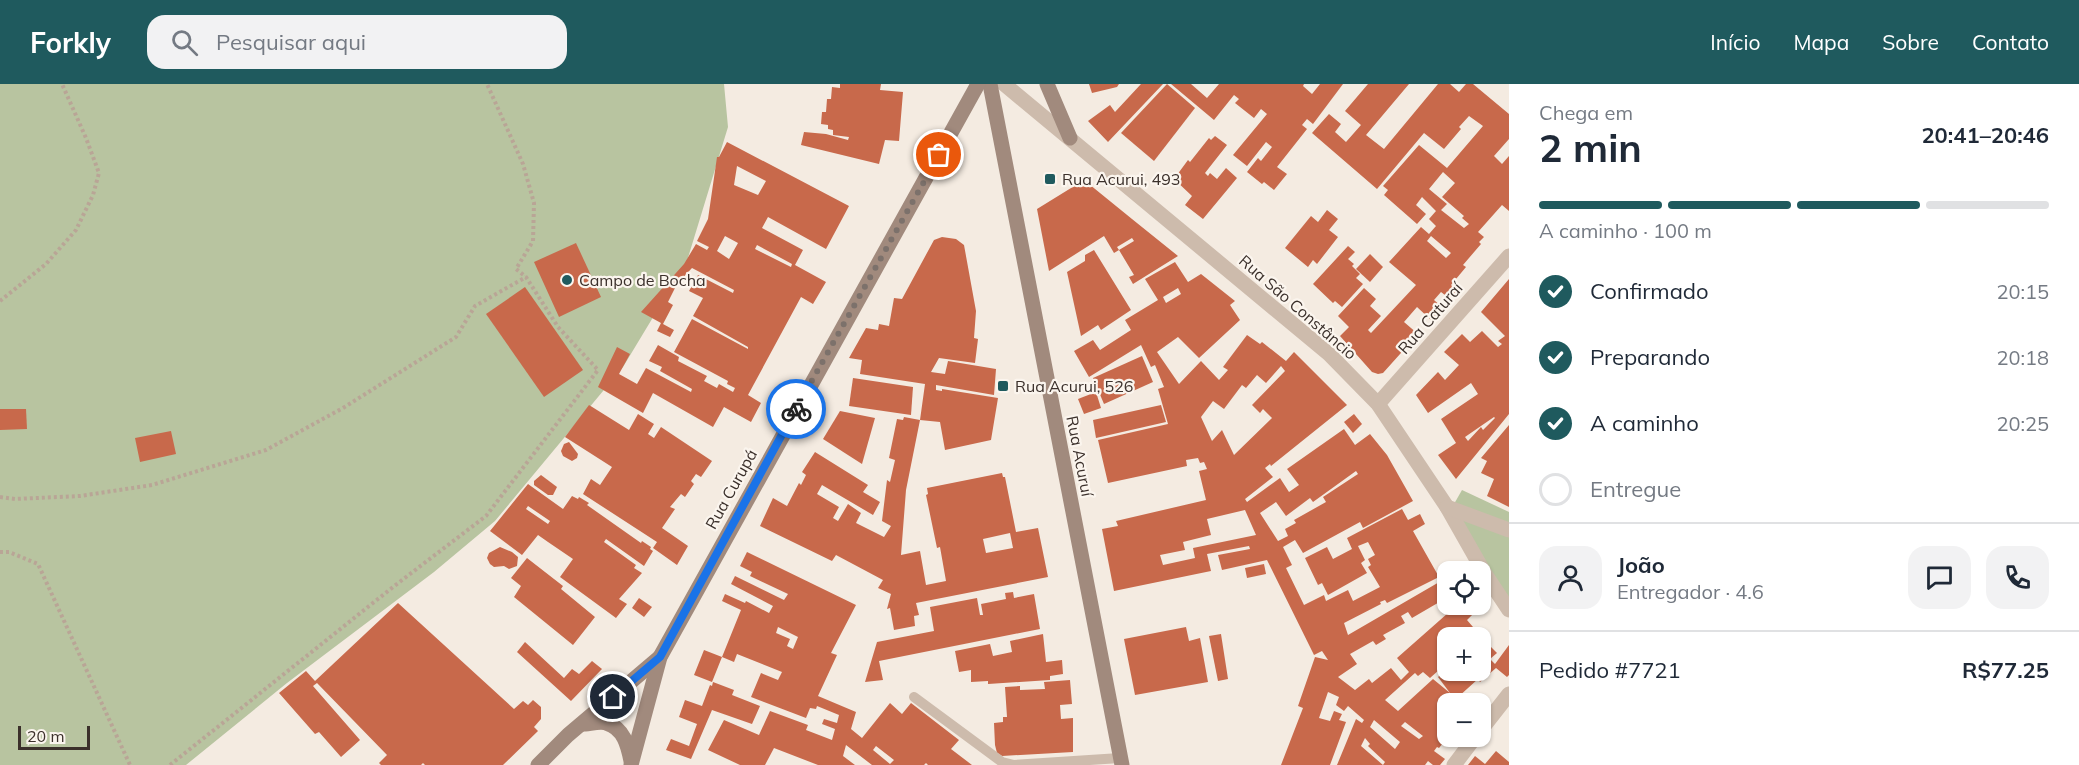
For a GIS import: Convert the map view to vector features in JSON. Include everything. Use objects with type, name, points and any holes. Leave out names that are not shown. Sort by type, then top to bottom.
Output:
[{"type":"street","name":"Rua Curupá","points":[[631,765],[660,657],[978,84]]},
{"type":"street","name":"Rua Acuruí","points":[[990,84],[1121,762]]},
{"type":"street","name":"Rua São Constâncio","points":[[1004,84],[1329,354],[1378,404],[1447,507],[1485,574],[1509,610]]},
{"type":"street","points":[[1047,84],[1070,138]]},
{"type":"street","name":"Rua Caturaí","points":[[1378,404],[1509,256]]},
{"type":"street","points":[[1447,507],[1509,530]]},
{"type":"street","points":[[538,765],[660,657]]},
{"type":"street","points":[[1491,717],[1509,694]]},
{"type":"street","points":[[582,724],[607,723],[622,733],[628,746],[631,765]]},
{"type":"street","points":[[1454,765],[1468,747]]},
{"type":"lane","points":[[914,697],[1002,762],[1014,765],[1121,762]]},
{"type":"path","points":[[0,301],[46,264],[76,230],[93,195],[99,173],[62,84]]},
{"type":"path","points":[[170,765],[486,516],[598,370],[558,327],[526,277],[516,269],[533,241],[534,203],[523,164],[487,84]]},
{"type":"path","points":[[0,497],[15,499],[80,496],[152,485],[266,450],[343,408],[456,337],[475,306],[526,277]]},
{"type":"path","points":[[0,552],[9,552],[38,564],[130,765]]},
{"type":"green space","points":[[0,84],[724,84],[728,127],[687,261],[623,367],[495,521],[434,572],[287,683],[186,765],[0,765]]},
{"type":"green space","points":[[1462,490],[1509,512],[1509,526],[1454,504]]},
{"type":"green space","points":[[1456,514],[1509,534],[1509,604],[1491,573],[1491,561],[1484,561]]},
{"type":"building","points":[[840,84],[881,84],[880,90],[903,92],[899,141],[885,140],[879,164],[801,145],[804,132],[826,134],[848,140],[849,137],[833,135],[833,130],[828,129],[828,125],[821,124],[822,112],[826,112],[827,99],[831,99],[832,87],[840,88]]},
{"type":"building","points":[[1089,84],[1119,84],[1117,87],[1092,93]]},
{"type":"building","points":[[1141,84],[1163,84],[1108,142],[1088,121],[1110,105],[1115,112]]},
{"type":"building","points":[[1167,84],[1195,108],[1154,161],[1121,133]]},
{"type":"building","points":[[1171,84],[1191,84],[1207,98],[1219,84],[1304,84],[1303,86],[1312,94],[1320,84],[1343,84],[1313,124],[1307,119],[1302,125],[1307,129],[1277,167],[1287,174],[1274,190],[1247,172],[1258,158],[1261,161],[1272,147],[1266,142],[1247,166],[1233,155],[1267,114],[1261,109],[1254,118],[1235,103],[1239,99],[1234,95],[1214,120]]},
{"type":"building","points":[[1368,84],[1409,84],[1366,135],[1384,149],[1438,84],[1450,84],[1459,92],[1466,84],[1473,84],[1509,114],[1509,139],[1494,156],[1502,164],[1509,156],[1509,211],[1502,205],[1478,232],[1484,237],[1479,242],[1481,244],[1463,265],[1466,267],[1451,285],[1457,291],[1450,299],[1441,292],[1434,300],[1443,308],[1431,320],[1417,307],[1404,322],[1418,334],[1383,373],[1378,374],[1372,372],[1340,336],[1349,327],[1338,316],[1364,288],[1376,299],[1370,306],[1381,316],[1368,330],[1371,333],[1416,285],[1389,262],[1421,227],[1429,234],[1436,226],[1429,219],[1436,211],[1422,197],[1416,205],[1426,214],[1417,224],[1384,195],[1388,190],[1383,186],[1419,145],[1447,168],[1483,126],[1469,116],[1444,149],[1424,133],[1377,189],[1312,133],[1329,114],[1341,124],[1335,132],[1346,142],[1361,125],[1345,111]],"holes":[[[1443,172],[1455,183],[1442,197],[1464,216],[1462,218],[1469,224],[1464,228],[1441,210],[1447,204],[1429,189]],[[1431,236],[1451,253],[1446,258],[1427,241]]]},
{"type":"building","points":[[1215,136],[1227,145],[1205,173],[1208,176],[1210,173],[1217,179],[1226,168],[1237,178],[1203,219],[1185,205],[1192,196],[1174,179],[1188,160],[1190,162],[1209,138],[1211,140]]},
{"type":"building","points":[[727,142],[849,206],[826,249],[768,217],[762,228],[803,250],[795,265],[826,282],[813,304],[801,297],[748,395],[761,403],[751,422],[724,407],[713,427],[653,393],[643,413],[598,387],[617,347],[630,354],[619,374],[637,384],[646,368],[691,392],[692,389],[660,371],[662,367],[649,361],[658,345],[679,357],[678,361],[707,376],[704,381],[717,388],[719,384],[733,392],[735,388],[727,384],[728,381],[674,352],[692,319],[748,349],[693,316],[703,298],[689,291],[698,275],[733,293],[734,290],[692,268],[677,284],[668,302],[673,305],[663,324],[674,330],[670,337],[657,331],[661,323],[641,312],[684,264],[696,244],[707,250],[709,247],[697,241],[708,219],[717,157]],"holes":[[[737,166],[766,181],[758,195],[734,185]],[[725,236],[738,243],[729,259],[717,251]],[[757,245],[792,264],[791,267],[755,249]]]},
{"type":"building","points":[[1084,180],[1178,256],[1133,284],[1129,277],[1134,275],[1119,250],[1114,253],[1104,236],[1049,271],[1037,209]],"holes":[[[1132,238],[1134,241],[1119,250],[1117,247]]]},
{"type":"building","points":[[1327,210],[1338,219],[1329,230],[1338,237],[1317,264],[1313,260],[1308,267],[1285,248],[1311,216],[1318,222]]},
{"type":"building","points":[[942,237],[956,239],[964,245],[976,311],[974,338],[978,339],[975,363],[939,358],[931,372],[945,374],[948,361],[996,369],[994,395],[936,385],[936,390],[998,398],[991,440],[945,450],[940,422],[920,420],[925,384],[860,374],[862,360],[849,358],[866,328],[878,330],[879,324],[889,326],[894,298],[902,299],[934,240]]},
{"type":"building","name":"Campo de Bocha","points":[[576,243],[601,297],[559,317],[534,262]]},
{"type":"building","points":[[1348,246],[1355,252],[1348,259],[1360,274],[1356,278],[1363,284],[1342,307],[1335,301],[1333,303],[1313,284]]},
{"type":"building","points":[[1094,250],[1131,310],[1101,330],[1098,325],[1081,336],[1067,272],[1085,261],[1085,255]]},
{"type":"building","points":[[1370,254],[1383,267],[1370,282],[1356,269]]},
{"type":"building","points":[[1175,262],[1188,282],[1201,274],[1235,301],[1230,305],[1240,320],[1199,358],[1178,337],[1157,352],[1179,384],[1201,361],[1219,380],[1228,370],[1223,367],[1247,335],[1260,344],[1262,342],[1286,361],[1294,352],[1347,405],[1271,466],[1270,464],[1265,468],[1273,477],[1245,499],[1247,502],[1280,478],[1289,492],[1299,485],[1287,469],[1344,429],[1355,445],[1370,434],[1387,455],[1413,501],[1363,528],[1360,522],[1303,553],[1295,540],[1283,547],[1292,565],[1286,568],[1304,605],[1324,595],[1326,601],[1348,590],[1353,601],[1380,587],[1368,567],[1371,565],[1368,559],[1375,555],[1368,542],[1358,546],[1365,560],[1361,563],[1367,573],[1328,595],[1322,583],[1318,585],[1305,558],[1327,547],[1333,559],[1352,549],[1347,538],[1402,509],[1408,520],[1420,514],[1425,524],[1413,531],[1437,573],[1437,578],[1387,603],[1385,600],[1380,602],[1381,604],[1344,623],[1348,635],[1437,583],[1437,603],[1412,618],[1408,612],[1401,616],[1405,623],[1383,635],[1386,639],[1376,645],[1373,641],[1350,654],[1357,664],[1338,677],[1355,690],[1369,679],[1372,683],[1391,668],[1401,680],[1409,672],[1397,658],[1446,615],[1472,615],[1467,620],[1473,627],[1437,627],[1437,672],[1430,678],[1423,672],[1418,676],[1415,673],[1385,700],[1398,711],[1433,679],[1450,693],[1437,693],[1437,747],[1434,751],[1445,759],[1440,765],[1433,765],[1428,761],[1425,765],[1383,765],[1337,765],[1356,719],[1362,723],[1364,720],[1348,706],[1344,711],[1336,705],[1339,697],[1328,692],[1319,718],[1330,721],[1334,711],[1342,714],[1339,720],[1346,722],[1330,765],[1281,765],[1303,708],[1298,706],[1315,657],[1328,660],[1322,651],[1314,655],[1267,560],[1222,570],[1218,555],[1250,549],[1249,546],[1207,554],[1211,571],[1114,591],[1102,529],[1118,526],[1116,521],[1206,500],[1199,471],[1207,469],[1204,462],[1200,463],[1198,458],[1186,460],[1187,466],[1108,483],[1098,440],[1168,424],[1158,389],[1164,387],[1155,365],[1151,367],[1141,345],[1089,377],[1074,351],[1093,340],[1100,350],[1131,330],[1125,320],[1158,300],[1145,279]],"holes":[[[1178,288],[1181,294],[1166,303],[1163,297]],[[1281,366],[1285,371],[1252,405],[1260,413],[1263,409],[1272,418],[1234,455],[1222,430],[1212,441],[1201,417],[1213,401],[1224,409],[1242,385],[1246,388],[1257,375],[1266,383]],[[1356,471],[1358,474],[1323,497],[1326,502],[1294,520],[1296,523],[1285,529],[1288,536],[1278,541],[1260,513],[1276,502],[1286,516],[1310,498],[1313,502]],[[1245,510],[1256,535],[1193,548],[1195,558],[1163,565],[1160,555],[1185,550],[1183,542],[1211,535],[1207,519]],[[1374,720],[1400,742],[1395,749],[1370,727]],[[1405,722],[1423,736],[1419,739],[1401,726]],[[1365,738],[1370,744],[1368,746],[1385,762],[1383,765],[1361,746]]]},
{"type":"building","points":[[1509,279],[1509,414],[1456,479],[1438,455],[1456,443],[1441,419],[1478,394],[1471,383],[1428,413],[1416,395],[1438,372],[1445,380],[1459,365],[1444,352],[1462,334],[1470,342],[1482,331],[1498,347],[1502,344],[1498,341],[1505,336],[1481,312]],"holes":[[[1495,418],[1483,430],[1481,427],[1468,441],[1465,437]]]},
{"type":"building","points":[[525,287],[583,370],[544,397],[486,314]]},
{"type":"building","points":[[1142,356],[1153,382],[1104,404],[1093,378]]},
{"type":"building","points":[[853,378],[913,387],[911,415],[849,406]]},
{"type":"building","points":[[1096,392],[1101,408],[1084,414],[1078,399]]},
{"type":"building","points":[[589,405],[629,430],[638,414],[654,424],[648,434],[654,438],[661,427],[712,461],[701,477],[696,474],[691,481],[694,484],[685,497],[681,494],[670,507],[675,509],[662,528],[688,546],[677,565],[653,548],[657,542],[583,494],[591,479],[600,485],[612,467],[565,437]]},
{"type":"building","points":[[1161,405],[1166,422],[1096,438],[1093,420]]},
{"type":"building","points":[[0,409],[26,409],[27,429],[0,430]]},
{"type":"building","points":[[840,411],[875,418],[862,464],[823,439]]},
{"type":"building","points":[[1354,414],[1362,424],[1353,433],[1344,422]]},
{"type":"building","points":[[904,417],[920,420],[906,490],[901,555],[920,551],[926,585],[946,581],[940,547],[937,548],[926,495],[928,494],[927,488],[1002,473],[1005,477],[1016,532],[1038,528],[1048,577],[916,603],[919,615],[914,616],[915,626],[894,630],[890,608],[887,609],[891,594],[878,588],[883,580],[836,555],[832,561],[760,526],[773,498],[787,506],[799,483],[801,485],[806,475],[802,472],[815,452],[868,485],[863,492],[880,502],[873,515],[822,485],[817,494],[839,507],[833,518],[838,521],[848,504],[861,513],[856,523],[884,537],[891,526],[882,521],[887,480],[890,482],[895,460],[889,458],[897,419],[903,420]],"holes":[[[1010,533],[1013,548],[986,553],[983,539]]]},
{"type":"building","points":[[1509,425],[1509,507],[1487,496],[1494,479],[1481,473],[1487,461],[1481,458]]},
{"type":"building","points":[[171,431],[176,454],[140,462],[135,438]]},
{"type":"building","points":[[569,442],[578,454],[577,458],[572,461],[563,456],[561,451],[564,444]]},
{"type":"building","points":[[541,475],[557,487],[553,495],[548,495],[534,485],[534,481]]},
{"type":"building","points":[[528,484],[563,509],[572,496],[578,499],[579,497],[641,543],[642,541],[651,547],[653,551],[644,566],[606,539],[604,542],[636,565],[634,568],[642,573],[619,599],[627,604],[616,618],[560,577],[573,559],[538,535],[522,555],[490,531]],"holes":[[[528,506],[550,521],[548,524],[526,509]]]},
{"type":"building","points":[[500,547],[518,557],[517,566],[509,569],[504,566],[494,567],[490,564],[487,558],[489,553]]},
{"type":"building","points":[[747,552],[856,605],[831,653],[837,655],[818,696],[856,712],[851,729],[862,738],[890,703],[902,714],[911,703],[959,740],[951,749],[972,765],[928,765],[926,763],[924,765],[872,765],[846,745],[843,756],[855,765],[818,765],[774,748],[765,765],[740,765],[708,750],[724,720],[759,735],[770,711],[808,725],[806,730],[832,740],[835,729],[822,724],[824,719],[837,723],[839,715],[817,706],[816,709],[810,708],[806,718],[751,697],[761,673],[778,680],[782,672],[737,654],[734,662],[722,657],[741,610],[722,601],[725,594],[745,603],[746,601],[769,613],[773,606],[731,584],[735,576],[784,600],[788,594],[750,576],[752,572],[740,566]],"holes":[[[778,627],[798,637],[793,649],[787,646],[790,639],[776,633]],[[876,746],[894,760],[890,764],[873,750]]]},
{"type":"building","points":[[527,558],[563,586],[561,589],[595,617],[573,645],[514,597],[521,586],[511,578]]},
{"type":"building","points":[[1264,564],[1266,574],[1247,578],[1245,568]]},
{"type":"building","points":[[1013,592],[1014,598],[1034,594],[1040,629],[879,661],[883,680],[865,682],[877,642],[934,631],[930,607],[977,598],[980,615],[983,615],[981,604],[1006,599],[1005,593]]},
{"type":"building","points":[[639,598],[652,607],[644,617],[632,608]]},
{"type":"building","points":[[398,603],[514,709],[523,701],[528,705],[533,700],[541,707],[541,719],[534,727],[538,731],[503,765],[425,765],[423,763],[421,765],[381,765],[379,763],[387,755],[317,683],[313,686],[360,740],[341,757],[319,732],[315,734],[279,693],[306,671],[315,681]]},
{"type":"building","points":[[1186,627],[1189,641],[1200,638],[1208,682],[1135,695],[1124,639]]},
{"type":"building","points":[[1043,634],[1046,662],[1062,660],[1063,674],[1050,676],[1050,680],[988,684],[988,681],[971,682],[971,670],[959,672],[955,651],[990,644],[993,656],[1012,652],[1010,641]]},
{"type":"building","points":[[1221,634],[1228,679],[1218,681],[1209,636]]},
{"type":"building","points":[[525,642],[564,678],[572,669],[579,674],[592,661],[602,669],[571,701],[517,652]]},
{"type":"building","points":[[1509,645],[1509,675],[1507,677],[1496,668],[1491,672],[1491,660],[1495,664]]},
{"type":"building","points":[[1491,647],[1497,653],[1491,658]]},
{"type":"building","points":[[704,650],[722,657],[712,682],[694,675]]},
{"type":"building","points":[[1070,680],[1072,704],[1060,705],[1061,719],[1073,718],[1073,752],[1002,756],[997,753],[994,723],[1003,722],[1003,717],[1007,717],[1005,687],[1020,686],[1020,690],[1045,689],[1044,682]]},
{"type":"building","points":[[1441,681],[1476,681],[1463,693],[1450,693]]},
{"type":"building","points":[[713,682],[734,690],[732,695],[760,706],[752,724],[712,710],[691,759],[666,750],[671,739],[689,746],[697,724],[679,717],[685,700],[702,706]]},
{"type":"building","points":[[1496,751],[1509,762],[1509,765],[1468,765],[1475,756],[1485,764]]},
{"type":"way so far","points":[[796,409],[939,155]]},
{"type":"place","name":"Rua Acurui, 493","points":[[1050,179]]},
{"type":"place","name":"Campo de Bocha","points":[[567,280]]},
{"type":"place","name":"Rua Acurui, 526","points":[[1003,386]]},
{"type":"route","points":[[613,697],[660,657],[796,409]]}]
